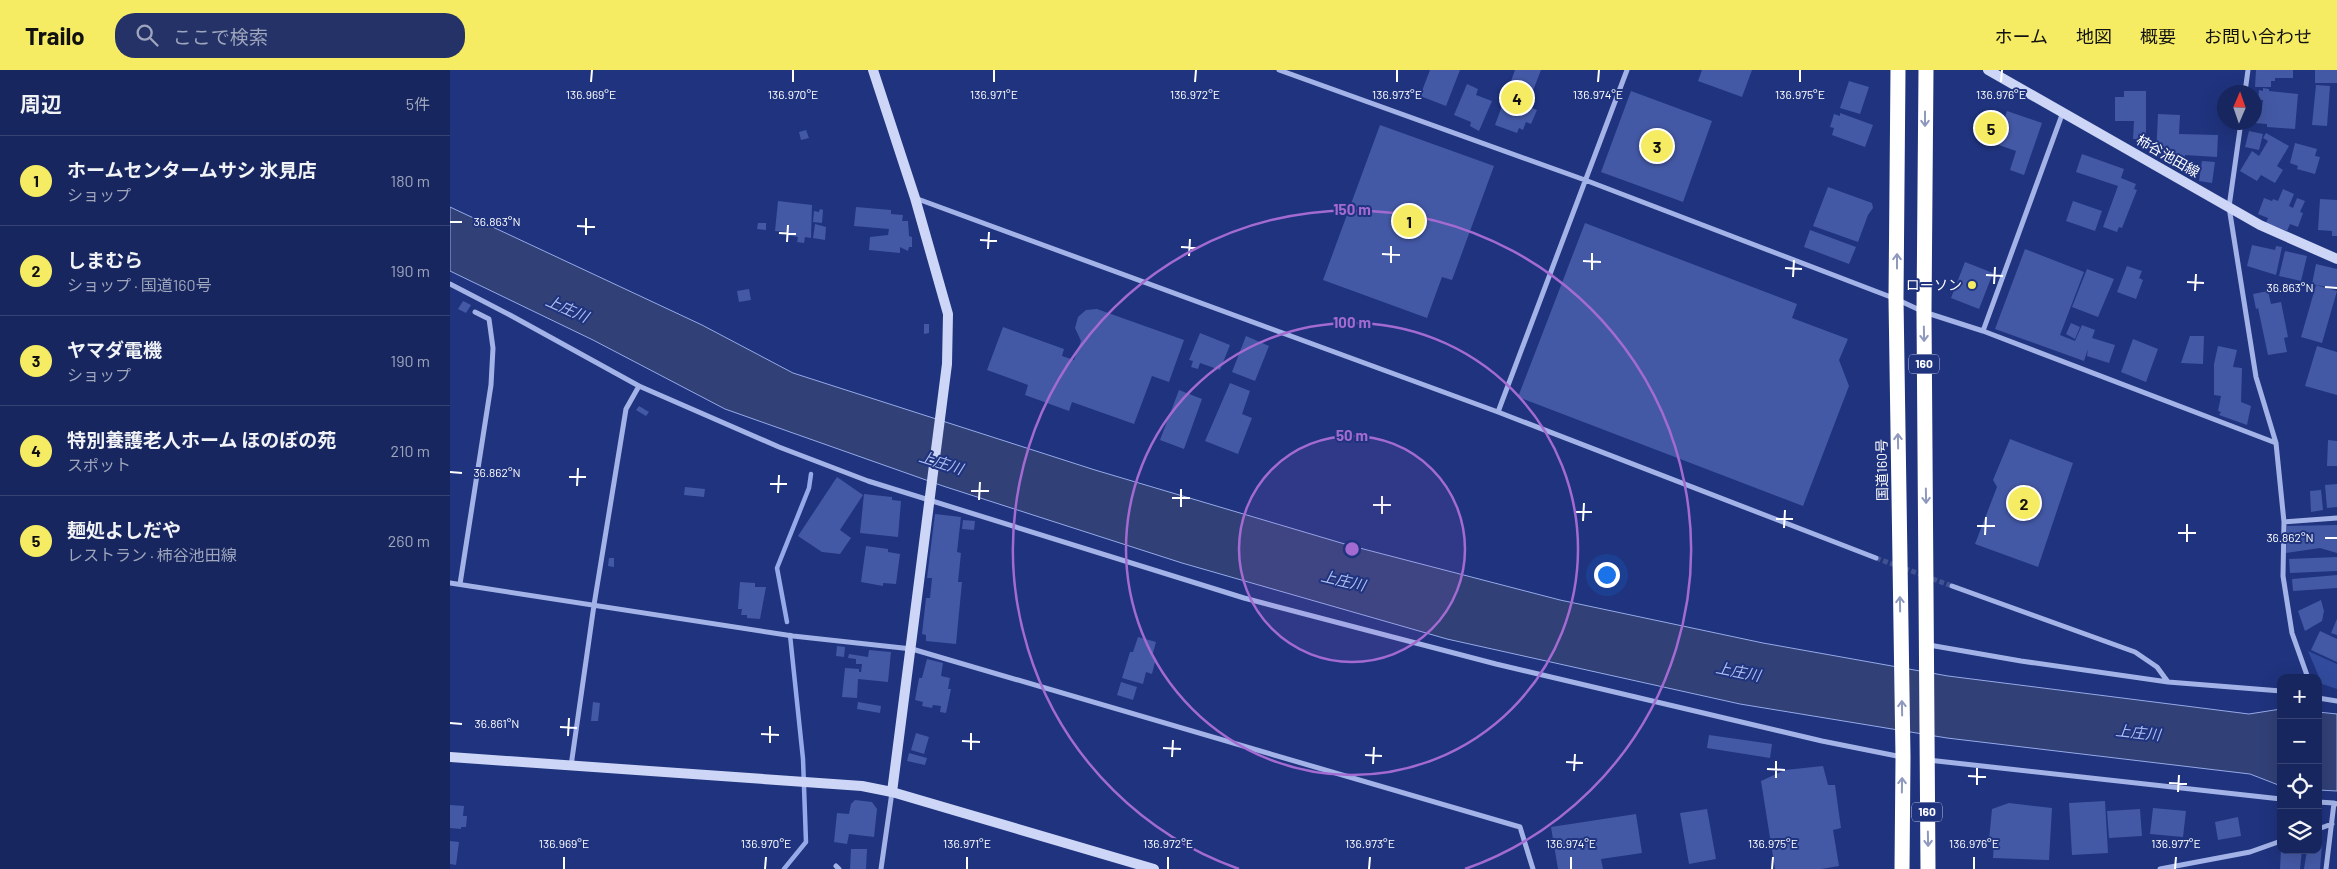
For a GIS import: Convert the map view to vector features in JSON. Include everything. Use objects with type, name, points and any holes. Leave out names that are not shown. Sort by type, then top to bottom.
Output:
[{"type":"highway","name":"国道160号","points":[[1898,70],[1896,299],[1903,757],[1902,869]]},
{"type":"highway","name":"160","points":[[1926,70],[1924,312],[1928,869]]},
{"type":"street","points":[[873,70],[915,198],[948,314],[946,364],[928,500],[912,649],[881,869]]},
{"type":"street","points":[[1279,70],[1585,180],[1896,299],[1924,312],[1983,331],[2276,443]]},
{"type":"street","points":[[1498,412],[1627,70]]},
{"type":"street","name":"柿谷池田線","points":[[1988,70],[2063,111],[2260,225],[2337,260]]},
{"type":"street","points":[[2246,85],[2248,70]]},
{"type":"street","points":[[1983,331],[2063,111]]},
{"type":"street","points":[[2240,130],[2229,207],[2256,377],[2276,443],[2284,522],[2283,576],[2292,633],[2307,674]]},
{"type":"street","points":[[915,198],[1498,412],[1876,558]]},
{"type":"street","points":[[450,284],[510,314],[639,386],[780,447],[868,481],[1244,598],[1496,664],[1822,741],[1903,757]]},
{"type":"street","points":[[460,584],[491,385],[493,358],[489,319],[475,312]]},
{"type":"street","points":[[571,767],[594,605],[626,409],[639,386]]},
{"type":"street","points":[[2284,522],[2337,518]]},
{"type":"street","points":[[450,582],[793,636],[912,649],[1520,827],[1533,869]]},
{"type":"street","points":[[1952,586],[2135,652],[2157,667],[2168,682]]},
{"type":"street","points":[[1927,651],[2021,661],[2168,682],[2277,691]]},
{"type":"street","points":[[2322,699],[2337,701]]},
{"type":"street","points":[[450,757],[862,786],[892,792],[1154,869]]},
{"type":"street","points":[[1927,758],[2277,799]]},
{"type":"street","points":[[2322,802],[2335,803],[2326,869]]},
{"type":"street","points":[[2322,828],[2332,824]]},
{"type":"street","points":[[2160,869],[2250,852],[2277,842]]},
{"type":"shaded area","points":[[2308,651],[2337,664],[2337,689],[2322,684],[2322,674],[2318,674]]},
{"type":"water","name":"上庄川","points":[[450,207],[702,325],[793,373],[1095,470],[1348,545],[1560,600],[1763,643],[1948,676],[2249,714],[2277,710],[2277,784],[2250,774],[1947,738],[1740,704],[1447,639],[1182,563],[943,486],[725,409],[593,340],[450,271]]},
{"type":"water","points":[[2322,712],[2337,714],[2337,791],[2322,790]]},
{"type":"building","points":[[1430,70],[1460,70],[1446,106],[1420,96]]},
{"type":"building","points":[[1515,70],[1541,70],[1527,106],[1537,110],[1531,124],[1526,122],[1523,130],[1519,128],[1517,133],[1495,125]]},
{"type":"building","points":[[1702,70],[1752,70],[1742,97],[1698,81]]},
{"type":"building","points":[[2256,70],[2293,70],[2293,78],[2275,78],[2275,81],[2271,81],[2271,87],[2255,85]]},
{"type":"building","points":[[2315,70],[2337,70],[2337,83],[2315,83]]},
{"type":"building","points":[[1849,81],[1869,87],[1860,114],[1840,108]]},
{"type":"building","points":[[1467,84],[1478,89],[1476,95],[1492,101],[1479,131],[1470,126],[1471,122],[1454,115]]},
{"type":"building","points":[[2316,85],[2330,86],[2327,126],[2312,125]]},
{"type":"building","points":[[2263,88],[2269,89],[2269,91],[2298,94],[2295,129],[2267,127],[2267,124],[2262,124]]},
{"type":"building","points":[[1631,91],[1712,121],[1683,202],[1601,172]]},
{"type":"building","points":[[2124,91],[2146,91],[2146,139],[2133,139],[2134,121],[2115,121],[2115,97],[2124,97]]},
{"type":"building","points":[[2007,111],[2042,123],[2024,175],[2010,170],[2016,151],[1996,144]]},
{"type":"building","points":[[1840,113],[1873,125],[1865,147],[1832,135],[1834,128],[1830,127],[1834,114],[1840,116]]},
{"type":"building","points":[[2158,114],[2180,115],[2179,134],[2218,135],[2217,157],[2185,155],[2185,159],[2156,157]]},
{"type":"building","points":[[1986,115],[2003,122],[1995,142],[1979,135]]},
{"type":"building","points":[[1380,125],[1494,166],[1452,280],[1442,277],[1427,318],[1323,280]]},
{"type":"building","points":[[806,130],[809,138],[801,140],[799,132]]},
{"type":"building","points":[[2249,131],[2263,134],[2259,150],[2245,147]]},
{"type":"building","points":[[2266,133],[2289,146],[2277,166],[2283,170],[2275,183],[2261,175],[2257,181],[2240,171],[2252,151],[2259,156],[2268,141],[2263,138]]},
{"type":"building","points":[[2295,143],[2317,149],[2315,156],[2320,157],[2315,174],[2297,169],[2298,166],[2290,163]]},
{"type":"building","points":[[2082,154],[2124,169],[2121,178],[2136,184],[2134,189],[2137,190],[2122,228],[2119,227],[2117,232],[2103,227],[2118,186],[2076,172]]},
{"type":"building","points":[[2202,161],[2215,162],[2212,183],[2199,181]]},
{"type":"building","points":[[1828,187],[1872,203],[1873,208],[1868,215],[1858,242],[1813,226]]},
{"type":"building","points":[[2283,189],[2294,194],[2289,206],[2293,208],[2297,198],[2305,201],[2300,212],[2303,213],[2298,227],[2290,224],[2287,231],[2266,223],[2268,218],[2258,214],[2264,198],[2278,201]]},
{"type":"building","points":[[2320,199],[2337,200],[2337,236],[2332,236],[2332,231],[2318,230]]},
{"type":"building","points":[[778,201],[812,205],[811,238],[805,237],[804,243],[797,242],[798,237],[787,235],[787,232],[775,231]]},
{"type":"building","points":[[2073,201],[2102,211],[2095,231],[2066,221]]},
{"type":"building","points":[[856,207],[891,210],[891,214],[903,215],[902,221],[908,221],[909,236],[912,237],[912,247],[909,247],[908,251],[900,247],[900,253],[869,250],[870,237],[888,235],[889,229],[854,226]]},
{"type":"building","points":[[820,209],[823,210],[822,223],[813,222],[814,211],[819,212]]},
{"type":"building","points":[[758,223],[766,223],[766,230],[757,229]]},
{"type":"building","points":[[1585,223],[1797,304],[1792,318],[1848,339],[1839,360],[1849,386],[1803,506],[1518,397]]},
{"type":"building","points":[[815,224],[826,227],[825,240],[813,238]]},
{"type":"building","points":[[1810,230],[1856,247],[1849,264],[1804,247]]},
{"type":"building","points":[[2252,245],[2275,250],[2276,246],[2282,247],[2276,275],[2247,266]]},
{"type":"building","points":[[2025,249],[2084,272],[2060,335],[2075,341],[2082,325],[2095,330],[2092,338],[2115,345],[2109,363],[2087,356],[2088,349],[2084,361],[1995,329]]},
{"type":"building","points":[[2285,251],[2307,256],[2301,281],[2279,276]]},
{"type":"building","name":"ローソン","points":[[1965,262],[1993,273],[1979,309],[1951,298]]},
{"type":"building","points":[[2316,264],[2337,269],[2337,289],[2312,284]]},
{"type":"building","points":[[2127,266],[2142,271],[2139,278],[2143,280],[2136,299],[2117,292]]},
{"type":"building","points":[[2087,269],[2114,279],[2098,317],[2072,307]]},
{"type":"building","points":[[2316,285],[2337,291],[2322,343],[2301,337]]},
{"type":"building","points":[[749,289],[751,300],[739,302],[737,291]]},
{"type":"building","points":[[2268,291],[2271,304],[2281,302],[2288,337],[2284,338],[2287,352],[2268,355],[2258,308],[2256,309],[2253,294]]},
{"type":"building","points":[[463,301],[471,305],[466,313],[458,309]]},
{"type":"building","points":[[1097,309],[1184,340],[1169,382],[1152,376],[1134,424],[1072,402],[1069,411],[1025,395],[1028,385],[987,370],[1003,327],[1064,349],[1062,356],[1074,360],[1081,341],[1075,328],[1078,317],[1086,310]]},
{"type":"building","points":[[2071,323],[2080,327],[2075,339],[2066,334]]},
{"type":"building","points":[[924,324],[929,324],[929,333],[924,334]]},
{"type":"building","points":[[1200,333],[1230,345],[1220,370],[1200,363],[1198,369],[1191,367],[1193,361],[1189,360]]},
{"type":"building","points":[[1246,336],[1269,346],[1255,381],[1232,372]]},
{"type":"building","points":[[2190,336],[2204,336],[2203,364],[2181,363]]},
{"type":"building","points":[[2133,339],[2158,349],[2146,382],[2121,372]]},
{"type":"building","points":[[2218,346],[2237,350],[2233,367],[2242,368],[2241,402],[2251,406],[2247,425],[2219,415],[2221,412],[2218,411],[2221,396],[2214,395],[2214,364]]},
{"type":"building","points":[[2317,346],[2337,352],[2337,395],[2305,386]]},
{"type":"building","points":[[1230,383],[1250,391],[1242,414],[1252,418],[1238,454],[1205,441]]},
{"type":"building","points":[[1179,390],[1202,399],[1184,449],[1160,440]]},
{"type":"building","points":[[639,406],[649,412],[646,416],[636,410]]},
{"type":"building","points":[[2010,439],[2073,463],[2038,567],[1975,544],[1997,487],[1993,480]]},
{"type":"building","points":[[2328,440],[2337,441],[2337,466],[2327,466]]},
{"type":"building","points":[[837,477],[863,495],[840,530],[851,538],[840,554],[822,552],[798,536]]},
{"type":"building","points":[[2337,484],[2337,507],[2327,508],[2325,485]]},
{"type":"building","points":[[685,487],[705,489],[704,497],[684,495]]},
{"type":"building","points":[[2321,490],[2323,510],[2311,512],[2310,491]]},
{"type":"building","points":[[864,494],[892,497],[892,500],[901,501],[898,537],[860,533]]},
{"type":"building","points":[[935,514],[961,517],[957,552],[961,553],[958,582],[962,582],[956,644],[926,641],[926,635],[922,634],[926,598],[930,598],[932,578],[927,578]]},
{"type":"building","points":[[963,520],[975,521],[974,530],[962,529]]},
{"type":"building","points":[[2337,525],[2337,553],[2320,548],[2286,553],[2287,526]]},
{"type":"building","points":[[866,546],[888,549],[888,552],[900,554],[896,584],[883,583],[883,586],[861,582]]},
{"type":"building","points":[[2337,557],[2337,571],[2290,573],[2289,559]]},
{"type":"building","points":[[609,558],[614,558],[614,567],[608,566]]},
{"type":"building","points":[[2337,575],[2337,588],[2293,591],[2292,579]]},
{"type":"building","points":[[740,582],[755,583],[755,587],[766,587],[760,619],[747,618],[747,615],[741,615],[742,609],[738,609]]},
{"type":"building","points":[[2321,600],[2324,611],[2322,621],[2305,631],[2298,611]]},
{"type":"building","points":[[2337,619],[2337,635],[2331,633]]},
{"type":"building","points":[[2320,631],[2337,639],[2337,662],[2311,650]]},
{"type":"building","points":[[1138,637],[1156,642],[1152,657],[1156,658],[1152,674],[1146,672],[1143,684],[1122,678],[1130,652],[1133,652]]},
{"type":"building","points":[[837,646],[845,647],[844,657],[836,656]]},
{"type":"building","points":[[869,650],[891,652],[888,682],[858,679],[857,698],[842,697],[845,668],[859,669],[859,672],[861,672],[862,664],[856,664],[856,659],[848,658],[849,654],[868,657]]},
{"type":"building","points":[[927,659],[943,663],[941,676],[950,678],[948,689],[951,689],[946,713],[940,712],[941,706],[933,705],[932,708],[922,706],[923,702],[915,700],[919,678],[922,678]]},
{"type":"building","points":[[1121,682],[1137,687],[1133,700],[1117,695]]},
{"type":"building","points":[[593,702],[600,703],[598,721],[591,721]]},
{"type":"building","points":[[858,702],[881,706],[880,713],[857,709]]},
{"type":"building","points":[[916,733],[929,737],[924,754],[911,750]]},
{"type":"building","points":[[1709,735],[1772,744],[1770,758],[1707,748]]},
{"type":"building","points":[[909,753],[927,758],[925,765],[907,761]]},
{"type":"building","points":[[1823,766],[1828,785],[1835,785],[1841,828],[1833,830],[1839,866],[1821,869],[1775,869],[1761,781],[1785,770]]},
{"type":"building","points":[[855,800],[872,802],[877,809],[874,837],[849,834],[847,844],[834,842],[837,813],[849,814],[851,804]]},
{"type":"building","points":[[2105,801],[2108,853],[2072,855],[2069,803]]},
{"type":"building","points":[[2009,803],[2052,808],[2049,860],[1993,858],[1994,842],[1989,840],[1992,809]]},
{"type":"building","points":[[450,805],[464,806],[463,816],[467,816],[466,827],[461,827],[461,829],[450,828]]},
{"type":"building","points":[[2153,808],[2186,811],[2183,837],[2150,834]]},
{"type":"building","points":[[1707,809],[1716,859],[1689,864],[1680,813]]},
{"type":"building","points":[[2140,809],[2142,836],[2109,838],[2107,811]]},
{"type":"building","points":[[1636,814],[1642,853],[1601,859],[1603,869],[1558,869],[1551,827]]},
{"type":"building","points":[[2238,817],[2241,836],[2218,840],[2215,822]]},
{"type":"building","points":[[450,841],[459,842],[456,865],[450,864]]},
{"type":"building","points":[[851,849],[867,849],[866,869],[850,869]]},
{"type":"building","points":[[2281,854],[2302,854],[2300,869],[2280,869]]},
{"type":"building","points":[[2306,854],[2321,854],[2320,869],[2304,869]]},
{"type":"waterway","points":[[787,622],[777,568],[809,488],[811,474]]},
{"type":"waterway","points":[[784,869],[806,842],[803,759],[790,635]]},
{"type":"tunnel","points":[[1876,558],[1952,586]]},
{"type":"place","name":"特別養護老人ホーム ほのぼの苑","points":[[1517,98]]},
{"type":"place","name":"麺処よしだや","points":[[1991,128]]},
{"type":"place","name":"ヤマダ電機","points":[[1657,146]]},
{"type":"place","name":"ホームセンタームサシ 氷見店","points":[[1409,221]]},
{"type":"place","name":"ローソン","points":[[1972,285]]},
{"type":"place","name":"しまむら","points":[[2024,503]]}]
